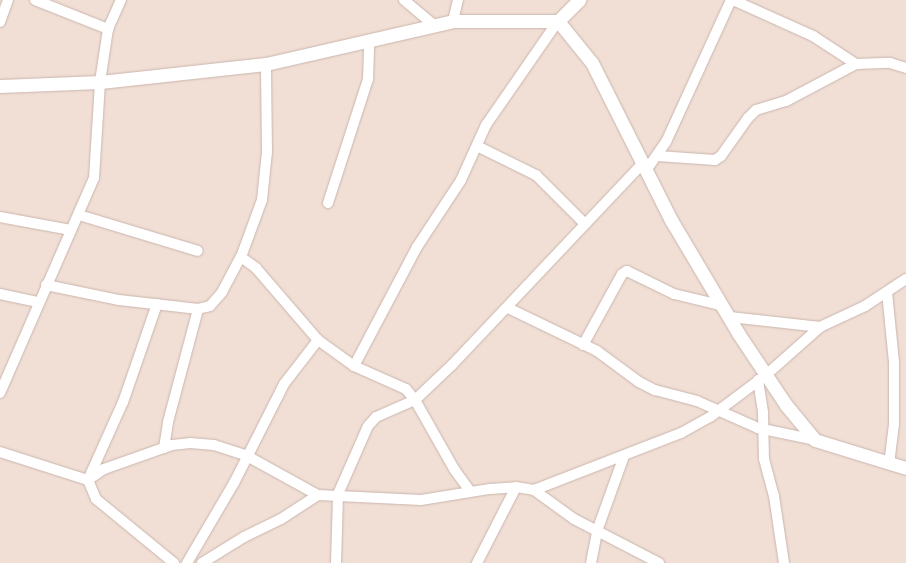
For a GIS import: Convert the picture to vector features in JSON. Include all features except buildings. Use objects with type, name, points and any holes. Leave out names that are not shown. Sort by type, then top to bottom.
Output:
[{"type":"street","points":[[0,22],[8,0]]},
{"type":"street","points":[[35,0],[108,29]]},
{"type":"street","points":[[0,393],[17,357],[38,302],[79,215],[94,178],[100,82],[108,29],[121,0]]},
{"type":"street","points":[[404,0],[433,24]]},
{"type":"street","points":[[453,21],[458,0]]},
{"type":"street","points":[[354,366],[417,247],[461,180],[486,125],[558,21],[579,0]]},
{"type":"street","points":[[336,563],[338,494],[368,426],[376,417],[415,400],[508,308],[585,224],[645,166],[658,156],[707,57],[732,0],[813,36],[856,64]]},
{"type":"street","points":[[0,86],[100,82],[266,64],[369,42],[433,24],[453,21],[558,21]]},
{"type":"street","points":[[558,21],[592,63],[671,220],[727,312],[762,378],[815,440]]},
{"type":"street","points":[[328,203],[368,79],[369,42]]},
{"type":"street","points":[[658,156],[715,160],[721,156],[748,118],[756,110],[786,101],[856,64],[890,63],[906,68]]},
{"type":"street","points":[[46,285],[96,296],[157,304],[198,309],[210,306],[222,292],[241,257],[262,200],[267,152],[266,64]]},
{"type":"street","points":[[477,146],[536,175],[585,224]]},
{"type":"street","points":[[79,215],[198,251]]},
{"type":"street","points":[[0,217],[71,230]]},
{"type":"street","points":[[241,257],[256,268],[318,340],[354,366],[394,382],[406,389],[415,400],[454,469],[470,491]]},
{"type":"street","points":[[583,345],[622,274],[627,271],[674,294],[727,312],[820,327]]},
{"type":"street","points":[[202,563],[244,537],[281,519],[318,495],[338,494],[421,500],[470,491],[516,487],[534,490],[624,456],[681,433],[721,410],[762,378],[820,327],[887,292],[906,279]]},
{"type":"street","points":[[887,292],[894,362],[894,424],[889,464]]},
{"type":"street","points":[[0,294],[38,302]]},
{"type":"street","points":[[157,304],[123,402],[88,480],[96,499],[174,563]]},
{"type":"street","points":[[508,308],[597,351],[639,382],[654,390],[721,410],[764,428],[815,440],[906,468]]},
{"type":"street","points":[[164,448],[168,422],[198,309]]},
{"type":"street","points":[[187,563],[247,456],[284,384],[318,340]]},
{"type":"street","points":[[762,378],[764,459],[774,496],[784,563]]},
{"type":"street","points":[[88,480],[104,469],[164,448],[190,443],[214,445],[247,456],[318,495]]},
{"type":"street","points":[[0,452],[88,480]]},
{"type":"street","points":[[591,563],[597,531],[624,456]]},
{"type":"street","points":[[477,563],[516,487]]},
{"type":"street","points":[[534,490],[546,502],[597,531],[659,563]]},
{"type":"shaded area","points":[[0,0],[906,0],[906,563],[0,563]]}]
